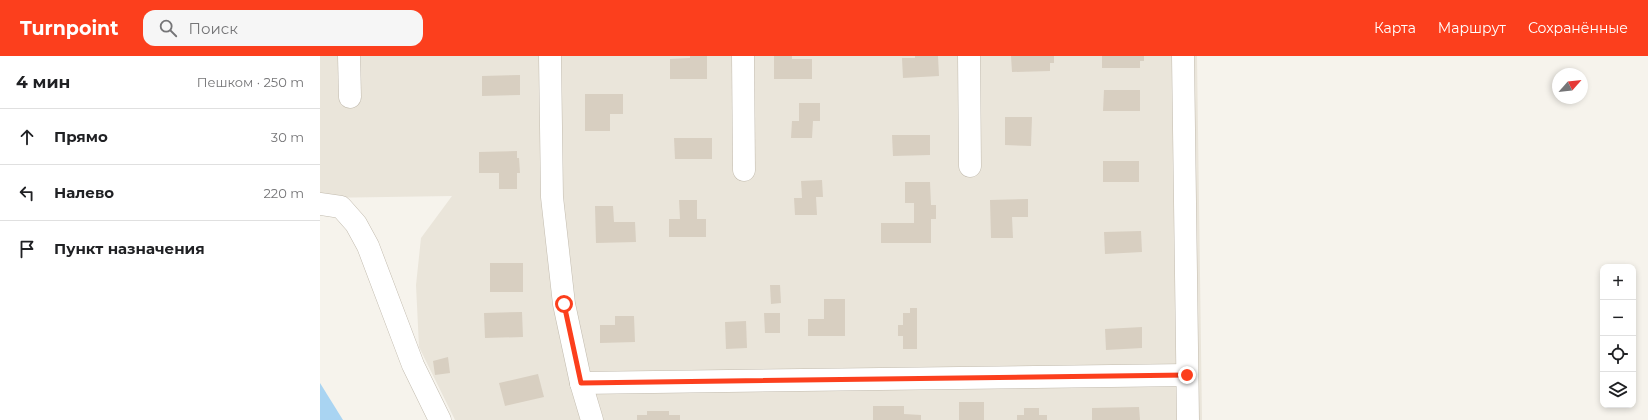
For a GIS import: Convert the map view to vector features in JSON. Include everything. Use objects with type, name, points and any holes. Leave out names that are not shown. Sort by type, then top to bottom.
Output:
[{"type":"street","points":[[349,56],[350,97]]},
{"type":"street","points":[[550,56],[552,197],[564,304],[581,383],[592,420]]},
{"type":"street","points":[[743,56],[744,170]]},
{"type":"street","points":[[969,56],[970,166]]},
{"type":"street","points":[[1183,56],[1188,420]]},
{"type":"street","points":[[320,204],[340,207],[356,224],[365,240],[413,365],[440,420]]},
{"type":"street","points":[[581,383],[1187,375]]},
{"type":"shaded area","points":[[320,56],[1197,56],[1202,420],[455,420],[419,347],[416,285],[421,238],[452,196],[320,198]]},
{"type":"water","points":[[320,383],[343,420],[320,420]]},
{"type":"building","points":[[690,56],[707,56],[707,79],[670,79],[670,59],[690,58]]},
{"type":"building","points":[[774,56],[792,56],[792,59],[812,59],[812,79],[774,79]]},
{"type":"building","points":[[915,56],[938,56],[939,76],[903,78],[902,58],[915,58]]},
{"type":"building","points":[[1011,56],[1054,56],[1054,63],[1050,63],[1050,71],[1012,72]]},
{"type":"building","points":[[1102,56],[1144,56],[1144,61],[1140,61],[1140,68],[1102,68]]},
{"type":"building","points":[[520,75],[520,95],[482,96],[482,76]]},
{"type":"building","points":[[1104,90],[1140,90],[1140,111],[1103,111]]},
{"type":"building","points":[[585,94],[623,94],[623,114],[610,114],[610,131],[585,131]]},
{"type":"building","points":[[799,103],[820,103],[820,121],[813,121],[812,138],[791,138],[792,121],[799,121]]},
{"type":"building","points":[[1005,117],[1032,117],[1031,146],[1005,145]]},
{"type":"building","points":[[892,135],[930,135],[930,155],[893,156]]},
{"type":"building","points":[[674,138],[712,138],[712,159],[675,159]]},
{"type":"building","points":[[517,151],[520,173],[517,173],[517,189],[499,189],[499,173],[479,173],[479,152]]},
{"type":"building","points":[[1103,161],[1139,161],[1139,182],[1103,182]]},
{"type":"building","points":[[822,180],[823,197],[816,197],[817,215],[795,215],[794,198],[802,198],[801,181]]},
{"type":"building","points":[[905,182],[930,182],[931,205],[936,205],[936,219],[931,219],[931,243],[881,243],[881,223],[914,223],[914,203],[905,203]]},
{"type":"building","points":[[1028,199],[1028,217],[1012,217],[1013,238],[991,238],[990,200]]},
{"type":"building","points":[[679,200],[697,200],[697,219],[706,219],[706,237],[669,237],[669,219],[680,219]]},
{"type":"building","points":[[595,206],[613,206],[614,222],[635,222],[636,242],[596,243]]},
{"type":"building","points":[[1141,231],[1142,252],[1105,254],[1104,232]]},
{"type":"building","points":[[490,263],[523,263],[523,292],[490,292]]},
{"type":"building","points":[[770,285],[780,285],[781,303],[771,304]]},
{"type":"building","points":[[824,299],[845,299],[845,336],[808,336],[808,319],[824,319]]},
{"type":"building","points":[[910,308],[917,308],[917,349],[903,349],[903,336],[898,336],[898,325],[903,325],[903,313],[910,313]]},
{"type":"building","points":[[522,312],[523,337],[485,338],[484,313]]},
{"type":"building","points":[[764,313],[780,313],[780,333],[765,333]]},
{"type":"building","points":[[615,316],[634,316],[635,342],[600,343],[600,325],[615,325]]},
{"type":"building","points":[[746,321],[747,348],[726,349],[725,322]]},
{"type":"building","points":[[1142,327],[1142,348],[1106,350],[1105,329]]},
{"type":"building","points":[[448,357],[450,373],[435,375],[433,361]]},
{"type":"building","points":[[538,374],[544,397],[505,406],[499,383]]},
{"type":"building","points":[[959,402],[984,402],[984,420],[959,420]]},
{"type":"building","points":[[873,406],[904,406],[904,414],[921,415],[921,420],[873,420]]},
{"type":"building","points":[[1139,407],[1140,420],[1092,420],[1092,408]]},
{"type":"building","points":[[1024,408],[1039,408],[1039,415],[1047,415],[1047,420],[1017,420],[1017,415],[1024,415]]},
{"type":"building","points":[[647,411],[669,411],[669,415],[680,415],[680,420],[637,420],[637,415],[647,415]]},
{"type":"route","points":[[564,304],[581,383],[1187,375]]}]
